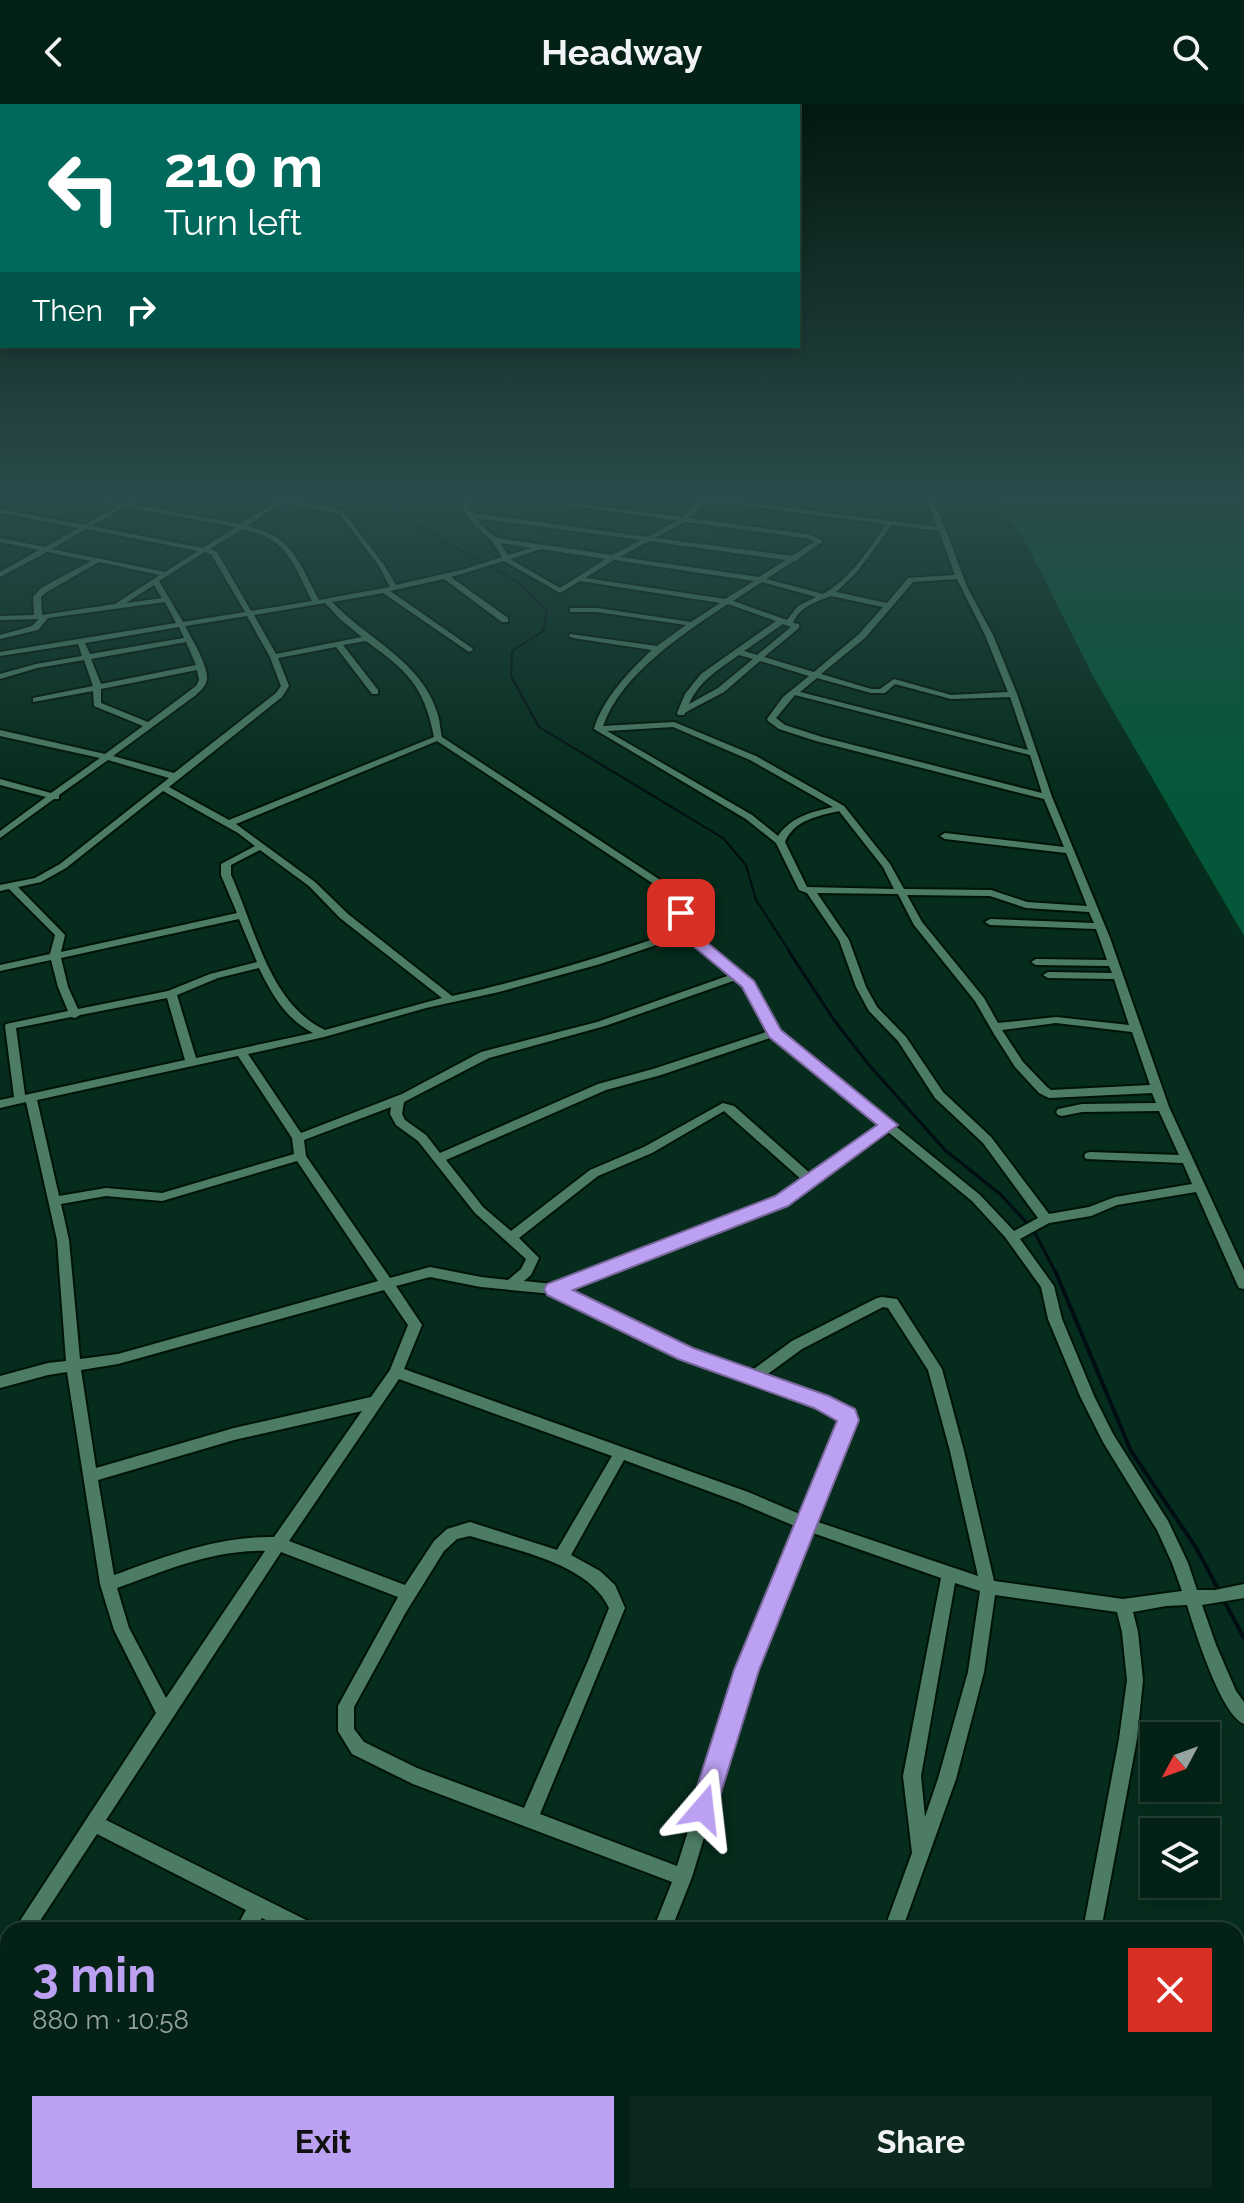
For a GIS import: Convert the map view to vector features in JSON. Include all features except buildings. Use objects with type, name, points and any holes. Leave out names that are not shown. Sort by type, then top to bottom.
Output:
[{"type":"street","points":[[0,637],[35,628],[42,617],[39,595]]},
{"type":"street","points":[[119,604],[133,595]]},
{"type":"street","points":[[0,835],[56,797],[198,689],[203,681],[199,667],[164,595]]},
{"type":"street","points":[[0,888],[38,880],[63,866],[279,695],[285,686],[274,657],[239,595]]},
{"type":"street","points":[[312,595],[317,603]]},
{"type":"street","points":[[0,654],[362,595]]},
{"type":"street","points":[[397,595],[469,650]]},
{"type":"street","points":[[471,595],[505,620]]},
{"type":"street","points":[[683,595],[730,602],[786,621],[796,628],[721,690],[683,710]]},
{"type":"street","points":[[598,729],[598,723],[612,703],[659,649],[679,638],[692,624],[740,595]]},
{"type":"street","points":[[674,724],[689,694],[704,676],[824,595]]},
{"type":"street","points":[[831,595],[888,606]]},
{"type":"street","points":[[898,595],[852,647],[815,676],[771,719],[776,724],[849,747],[1048,797]]},
{"type":"street","points":[[967,595],[1013,694],[1031,753],[1100,926],[1163,1107],[1244,1284]]},
{"type":"street","points":[[0,618],[42,617],[167,599]]},
{"type":"street","points":[[327,601],[340,618],[398,660],[423,691],[438,724],[438,738]]},
{"type":"street","points":[[573,610],[597,610],[692,624]]},
{"type":"street","points":[[573,636],[659,649]]},
{"type":"street","points":[[274,657],[368,638]]},
{"type":"street","points":[[80,640],[99,706],[150,726]]},
{"type":"street","points":[[0,677],[36,666],[186,640]]},
{"type":"street","points":[[338,644],[375,692]]},
{"type":"street","points":[[737,652],[876,692],[894,681],[951,697],[1013,694]]},
{"type":"street","points":[[36,700],[199,667]]},
{"type":"street","points":[[796,693],[1031,753]]},
{"type":"street","points":[[598,729],[674,724],[753,758],[841,808],[887,866],[918,923],[980,1000],[1003,1044],[1022,1063],[1035,1086],[1049,1094],[1156,1089]]},
{"type":"street","points":[[598,729],[617,743],[737,808],[780,842],[804,890],[991,893],[1026,905],[1093,909]]},
{"type":"street","points":[[0,733],[108,757],[177,777]]},
{"type":"street","points":[[228,824],[438,738]]},
{"type":"street","points":[[438,738],[677,895],[685,932],[739,975],[760,1001],[775,1033],[976,1198],[1011,1238],[1047,1286],[1055,1319],[1087,1396],[1108,1438],[1163,1526],[1230,1697],[1244,1716]]},
{"type":"street","points":[[0,782],[56,797]]},
{"type":"street","points":[[163,787],[261,846],[312,884],[344,916],[451,1000]]},
{"type":"street","points":[[780,842],[784,831],[796,823],[841,808]]},
{"type":"street","points":[[945,836],[1071,851]]},
{"type":"street","points":[[261,846],[223,867],[263,964],[294,1016],[324,1034]]},
{"type":"street","points":[[12,886],[60,935],[55,955],[63,987],[75,1015]]},
{"type":"street","points":[[810,890],[844,940],[861,987],[873,1009],[902,1039],[939,1095],[987,1140],[1035,1225]]},
{"type":"street","points":[[0,968],[243,915]]},
{"type":"street","points":[[990,922],[1100,926]]},
{"type":"street","points":[[0,1104],[324,1034],[424,1005],[596,962],[685,932]]},
{"type":"street","points":[[1036,962],[1113,963]]},
{"type":"street","points":[[165,1713],[122,1630],[108,1584],[75,1386],[66,1263],[54,1201],[5,1027],[171,994],[214,976],[263,964]]},
{"type":"street","points":[[298,1138],[398,1101],[485,1055],[601,1024],[739,975]]},
{"type":"street","points":[[1048,975],[1118,976]]},
{"type":"street","points":[[171,994],[191,1061]]},
{"type":"street","points":[[995,1027],[1056,1020],[1137,1029]]},
{"type":"street","points":[[437,1159],[602,1087],[775,1033]]},
{"type":"street","points":[[28,1922],[278,1544],[396,1372],[415,1325],[300,1156],[298,1138],[241,1052]]},
{"type":"street","points":[[398,1101],[396,1114],[400,1122],[422,1138],[479,1210],[533,1258],[526,1272],[512,1284]]},
{"type":"street","points":[[511,1238],[594,1173],[648,1150],[723,1107],[730,1109],[811,1181]]},
{"type":"street","points":[[1062,1112],[1082,1108],[1163,1107]]},
{"type":"street","points":[[554,1289],[781,1201],[889,1125]]},
{"type":"street","points":[[54,1201],[106,1192],[162,1197],[300,1156]]},
{"type":"street","points":[[1090,1156],[1186,1159]]},
{"type":"street","points":[[1011,1238],[1035,1225],[1091,1211],[1115,1201],[1200,1187]]},
{"type":"street","points":[[0,1382],[74,1365],[118,1359],[307,1309],[385,1282],[430,1272],[481,1282],[554,1289],[685,1353],[842,1410],[848,1420],[747,1670],[683,1877],[665,1922]]},
{"type":"street","points":[[753,1377],[797,1345],[882,1302],[892,1303],[935,1369],[957,1451],[988,1587],[976,1672],[947,1779],[896,1922]]},
{"type":"street","points":[[396,1372],[743,1497],[808,1525],[988,1587],[1123,1606],[1215,1597],[1241,1591]]},
{"type":"street","points":[[92,1475],[234,1434],[374,1402]]},
{"type":"street","points":[[561,1558],[621,1453]]},
{"type":"street","points":[[529,1819],[617,1608],[609,1590],[594,1576],[561,1558],[470,1529],[452,1534],[439,1546],[409,1594],[346,1706],[346,1731],[358,1748],[413,1775],[529,1819],[683,1877]]},
{"type":"street","points":[[108,1584],[172,1561],[254,1542],[278,1544],[409,1594]]},
{"type":"street","points":[[919,1853],[912,1776],[949,1574]]},
{"type":"street","points":[[1094,1922],[1128,1739],[1135,1680],[1130,1632],[1123,1606]]},
{"type":"street","points":[[93,1823],[288,1922]]},
{"type":"street","points":[[249,1922],[257,1908]]},
{"type":"green space","points":[[1052,595],[1244,595],[1244,936],[1094,678]]},
{"type":"waterway","points":[[531,595],[547,610],[543,631],[512,651],[511,676],[539,727],[723,838],[746,865],[756,900],[790,952]]},
{"type":"waterway","points":[[788,950],[834,1020],[869,1065],[945,1150],[1000,1194],[1029,1225]]},
{"type":"waterway","points":[[1034,1231],[1056,1273]]},
{"type":"waterway","points":[[1056,1273],[1131,1451],[1197,1549],[1220,1593]]},
{"type":"waterway","points":[[1223,1599],[1244,1638]]},
{"type":"route","points":[[681,913],[685,932],[749,985],[775,1033],[889,1125],[781,1201],[554,1289],[685,1353],[842,1410],[847,1415],[848,1420],[808,1525],[747,1670],[703,1809]]}]
